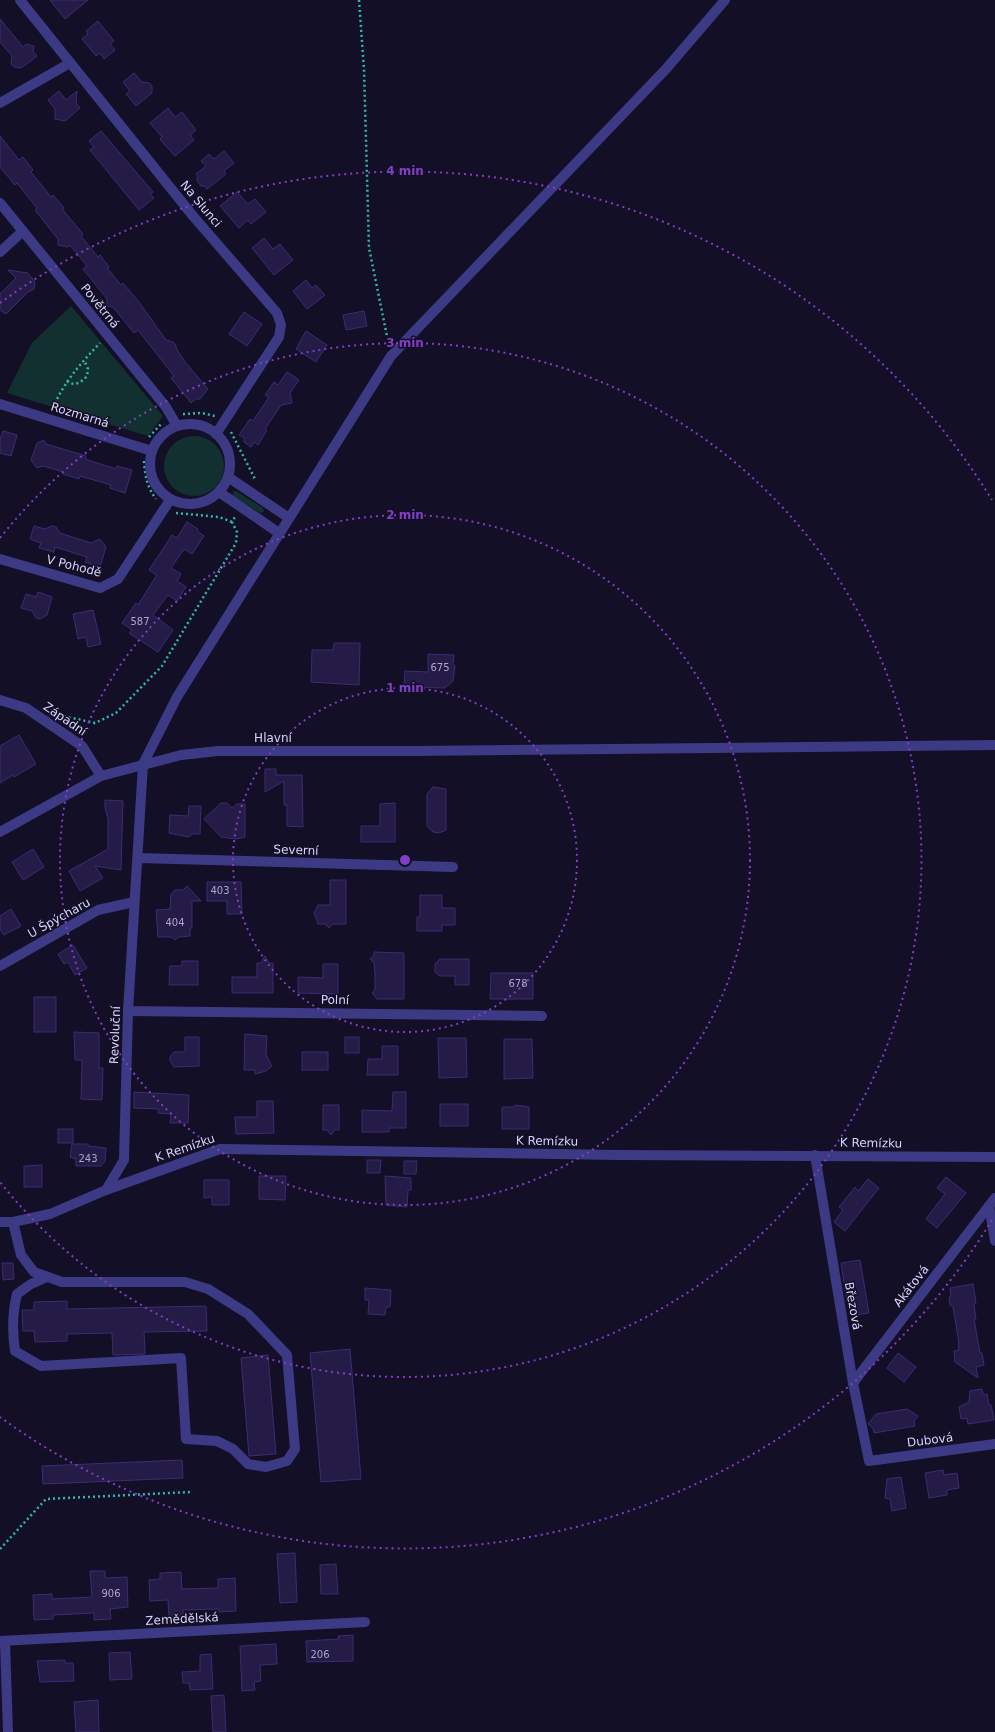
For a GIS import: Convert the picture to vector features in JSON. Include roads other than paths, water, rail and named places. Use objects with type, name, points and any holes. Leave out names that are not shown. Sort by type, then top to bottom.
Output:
[{"type":"street","name":"Na Slunci","points":[[20,0],[194,216],[277,313],[280,325],[279,337],[216,434]]},
{"type":"street","points":[[143,764],[177,697],[391,356],[666,68],[725,0]]},
{"type":"street","points":[[0,103],[70,63]]},
{"type":"street","name":"Povětrná","points":[[0,203],[166,407],[174,422]]},
{"type":"street","points":[[0,252],[23,231]]},
{"type":"street","name":"Rozmarná","points":[[0,404],[148,450]]},
{"type":"street","points":[[174,422],[200,425],[216,434],[228,450],[230,464],[228,477],[219,492],[208,500],[195,504],[168,503],[153,478],[148,450],[158,441],[174,422]]},
{"type":"street","points":[[228,477],[288,518]]},
{"type":"street","points":[[219,492],[279,533]]},
{"type":"street","name":"V Pohodě","points":[[0,559],[100,588],[118,579],[168,503]]},
{"type":"street","name":"Západní","points":[[0,700],[26,708],[82,746],[101,776]]},
{"type":"street","name":"Hlavní","points":[[0,832],[101,776],[181,755],[218,751],[995,745]]},
{"type":"street","name":"Revoluční","points":[[106,1190],[124,1160],[128,1011],[143,764]]},
{"type":"street","name":"Severní","points":[[138,858],[453,867]]},
{"type":"street","name":"U Špýcharu","points":[[0,966],[98,910],[134,902]]},
{"type":"street","name":"Polní","points":[[128,1011],[542,1016]]},
{"type":"street","name":"K Remízku","points":[[106,1190],[220,1149],[619,1155],[995,1157]]},
{"type":"street","name":"Březová","points":[[815,1155],[853,1383],[869,1461]]},
{"type":"street","points":[[0,1222],[13,1222],[50,1214],[106,1190]]},
{"type":"street","points":[[992,1202],[995,1241]]},
{"type":"street","name":"Akátová","points":[[853,1383],[992,1202]]},
{"type":"street","points":[[13,1222],[20,1255],[34,1272],[62,1282],[185,1282],[208,1289],[248,1314],[287,1355],[295,1448],[287,1461],[266,1467],[248,1464],[233,1449],[217,1441],[186,1439],[181,1358],[41,1366],[15,1351],[12,1332],[12,1313],[17,1294],[31,1284],[47,1277]]},
{"type":"street","name":"Dubová","points":[[869,1461],[995,1444]]},
{"type":"street","name":"Zemědělská","points":[[2,1641],[365,1622]]},
{"type":"street","points":[[2,1641],[8,1732]]}]
